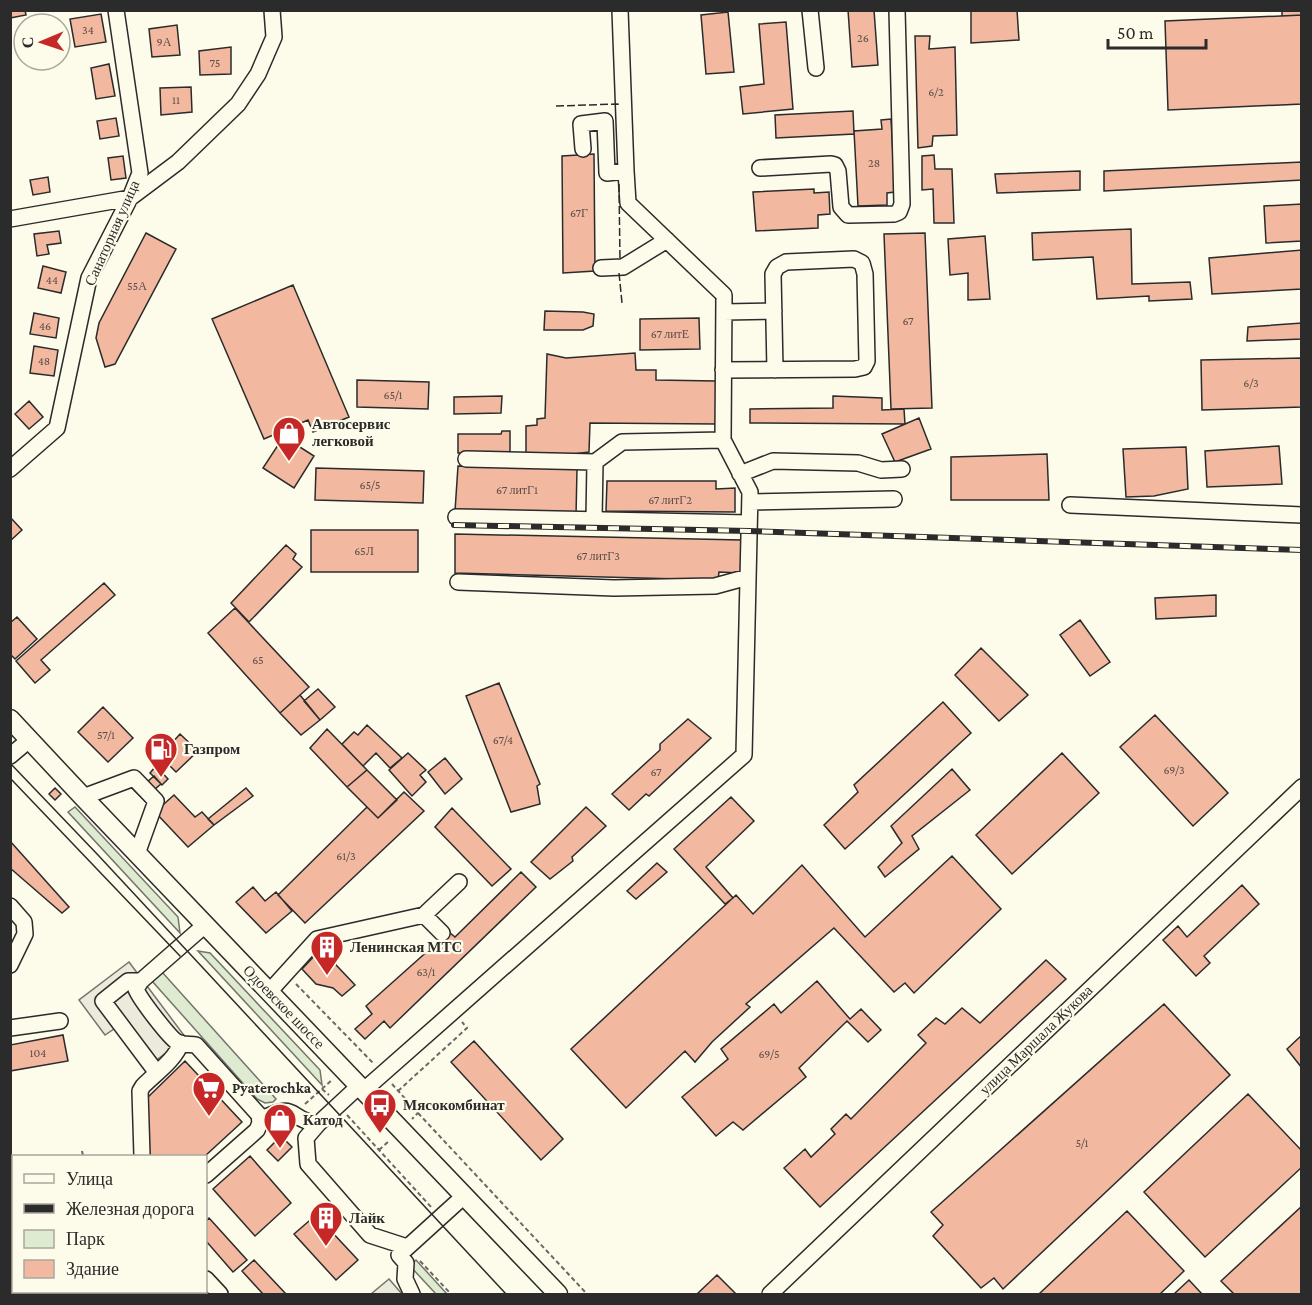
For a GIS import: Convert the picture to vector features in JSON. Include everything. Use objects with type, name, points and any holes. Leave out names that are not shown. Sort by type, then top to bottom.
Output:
[{"type":"main road","name":"Одоевское шоссе","points":[[10,719],[558,1294]]},
{"type":"street","name":"Санаторная улица","points":[[10,469],[57,428],[89,278],[130,198],[140,173],[116,10]]},
{"type":"street","points":[[10,219],[130,198],[178,162],[238,104],[258,74],[274,37],[272,10]]},
{"type":"street","points":[[407,1247],[370,1235],[308,1164],[306,1138],[338,1106],[383,1074],[744,755],[750,492],[723,440],[724,296],[628,203],[620,10]]},
{"type":"street","points":[[810,10],[816,68]]},
{"type":"street","points":[[760,168],[835,165],[838,171],[843,212],[848,215],[899,212],[902,204],[897,10]]},
{"type":"street","points":[[583,149],[581,124],[605,121],[607,173],[626,171]]},
{"type":"street","points":[[601,268],[623,267],[667,240]]},
{"type":"street","points":[[723,370],[855,369],[864,367],[867,361],[866,274],[862,263],[854,259],[786,262],[777,267],[773,274],[775,369]]},
{"type":"street","points":[[724,312],[774,311]]},
{"type":"street","points":[[466,459],[595,462],[621,442],[723,440]]},
{"type":"street","points":[[740,474],[773,461],[858,464],[881,470],[902,469]]},
{"type":"street","points":[[594,520],[595,462]]},
{"type":"street","points":[[750,502],[894,499]]},
{"type":"street","points":[[1070,505],[1302,515]]},
{"type":"street","points":[[456,517],[749,523]]},
{"type":"street","points":[[458,582],[614,588],[715,586],[748,577]]},
{"type":"street","points":[[10,756],[29,740]]},
{"type":"street","points":[[83,797],[134,778],[156,801],[137,854]]},
{"type":"street","name":"улица Маршала Жукова","points":[[770,1294],[1302,787]]},
{"type":"street","points":[[269,992],[317,939],[424,915],[459,882]]},
{"type":"street","points":[[10,906],[24,922],[25,934],[10,965]]},
{"type":"street","points":[[424,915],[442,933]]},
{"type":"street","points":[[205,925],[136,985],[137,992],[174,1039],[196,1046],[259,1116],[257,1130],[207,1173]]},
{"type":"street","points":[[141,981],[128,981],[103,1001],[156,1073]]},
{"type":"street","points":[[10,1028],[60,1022]]},
{"type":"street","points":[[142,1155],[140,1091],[178,1050],[181,1043]]},
{"type":"street","points":[[260,1120],[274,1112],[288,1111],[318,1124]]},
{"type":"street","points":[[412,1294],[405,1279],[406,1263],[399,1255],[464,1196]]},
{"type":"street","points":[[207,1280],[220,1294]]},
{"type":"path","points":[[286,973],[587,1294]]},
{"type":"path","points":[[398,1091],[467,1028],[453,1012]]},
{"type":"path","points":[[318,1124],[305,1105],[343,1070]]},
{"type":"path","points":[[322,1089],[441,1216]]},
{"type":"path","points":[[380,1150],[418,1113]]},
{"type":"path","points":[[82,1150],[83,1155]]},
{"type":"path","points":[[407,1247],[450,1294]]},
{"type":"green space","points":[[75,807],[178,917],[180,933],[68,812]]},
{"type":"green space","points":[[198,951],[210,953],[320,1070],[322,1085]]},
{"type":"green space","points":[[162,972],[276,1099],[273,1102],[265,1103],[257,1099],[152,981]]},
{"type":"green space","points":[[416,1260],[447,1294],[436,1294],[410,1266]]},
{"type":"shaded area","points":[[129,962],[186,1038],[147,1067],[117,1027],[105,1035],[79,1000]]},
{"type":"shaded area","points":[[389,1279],[402,1294],[371,1294]]},
{"type":"building","points":[[10,10],[25,10],[25,12],[12,12],[10,18]]},
{"type":"building","points":[[848,10],[874,10],[878,65],[852,67]]},
{"type":"building","points":[[971,10],[1017,10],[1019,40],[971,43]]},
{"type":"building","points":[[1282,10],[1302,10],[1302,15],[1282,16]]},
{"type":"building","points":[[728,12],[734,72],[706,74],[701,15]]},
{"type":"building","points":[[101,14],[106,42],[75,47],[72,19]]},
{"type":"building","points":[[1302,15],[1302,104],[1168,110],[1165,21]]},
{"type":"building","points":[[786,22],[793,109],[743,114],[740,87],[764,84],[759,24]]},
{"type":"building","points":[[177,25],[180,55],[152,57],[149,29]]},
{"type":"building","points":[[915,36],[930,36],[929,49],[955,47],[957,135],[933,136],[932,146],[918,148]]},
{"type":"building","points":[[231,47],[231,74],[200,75],[199,51]]},
{"type":"building","points":[[109,64],[115,96],[96,99],[91,68]]},
{"type":"building","points":[[191,87],[192,112],[161,115],[160,88]]},
{"type":"building","points":[[853,111],[854,134],[776,138],[775,115]]},
{"type":"building","points":[[116,118],[119,136],[100,139],[97,121]]},
{"type":"building","points":[[891,119],[895,192],[887,193],[887,205],[858,206],[854,131],[882,129],[881,120]]},
{"type":"building","points":[[594,154],[595,271],[563,273],[562,156]]},
{"type":"building","points":[[934,155],[935,169],[952,169],[954,223],[934,223],[933,189],[922,190],[922,156]]},
{"type":"building","points":[[123,156],[126,178],[111,180],[108,158]]},
{"type":"building","points":[[1302,162],[1302,180],[1104,191],[1104,171]]},
{"type":"building","points":[[1080,171],[1080,190],[997,193],[995,174]]},
{"type":"building","points":[[48,177],[50,192],[33,195],[30,180]]},
{"type":"building","points":[[814,189],[814,193],[829,192],[830,214],[818,215],[818,228],[756,231],[753,192]]},
{"type":"building","points":[[1302,204],[1302,241],[1266,243],[1264,206]]},
{"type":"building","points":[[1131,229],[1132,284],[1190,282],[1192,299],[1149,301],[1149,296],[1097,299],[1093,257],[1033,260],[1032,233]]},
{"type":"building","points":[[59,231],[61,243],[47,245],[49,254],[37,256],[34,234]]},
{"type":"building","points":[[146,233],[176,249],[115,364],[105,367],[96,338],[99,323]]},
{"type":"building","points":[[925,233],[932,408],[891,409],[884,234]]},
{"type":"building","points":[[985,236],[990,299],[968,300],[968,273],[950,275],[948,239]]},
{"type":"building","points":[[1302,250],[1302,289],[1212,294],[1209,258]]},
{"type":"building","points":[[43,266],[66,272],[61,293],[38,288]]},
{"type":"building","points":[[293,285],[349,417],[313,432],[308,420],[264,439],[212,319]]},
{"type":"building","points":[[545,311],[594,314],[593,326],[583,330],[544,330]]},
{"type":"building","points":[[34,313],[59,318],[56,338],[30,334]]},
{"type":"building","points":[[699,318],[700,349],[640,350],[640,319]]},
{"type":"building","points":[[1302,323],[1302,339],[1247,341],[1248,327]]},
{"type":"building","points":[[34,346],[58,350],[54,376],[30,373]]},
{"type":"building","points":[[635,353],[636,370],[656,370],[656,380],[716,381],[716,424],[590,423],[589,452],[565,455],[526,453],[526,426],[537,425],[537,419],[545,418],[547,354],[566,358]]},
{"type":"building","points":[[1302,358],[1302,407],[1202,410],[1201,360]]},
{"type":"building","points":[[357,380],[429,382],[428,409],[357,407]]},
{"type":"building","points":[[502,396],[501,413],[454,414],[454,397]]},
{"type":"building","points":[[833,396],[882,398],[882,410],[904,409],[905,424],[750,423],[750,409],[833,408]]},
{"type":"building","points":[[29,401],[43,417],[29,429],[15,414]]},
{"type":"building","points":[[919,418],[931,449],[895,462],[882,434]]},
{"type":"building","points":[[502,431],[510,431],[510,452],[458,453],[458,434],[501,434]]},
{"type":"building","name":"Автосервис легковой","points":[[292,442],[314,456],[294,488],[263,468],[278,445],[286,451]]},
{"type":"building","points":[[1279,446],[1282,484],[1207,487],[1205,451]]},
{"type":"building","points":[[1186,447],[1188,489],[1154,496],[1126,497],[1123,449]]},
{"type":"building","points":[[1047,454],[1049,500],[951,500],[951,457]]},
{"type":"building","points":[[458,466],[577,469],[576,516],[455,511]]},
{"type":"building","points":[[316,468],[424,471],[423,503],[315,500]]},
{"type":"building","points":[[607,481],[716,481],[716,489],[735,488],[735,512],[606,511]]},
{"type":"building","points":[[10,517],[22,530],[10,541]]},
{"type":"building","points":[[311,530],[418,530],[418,572],[311,572]]},
{"type":"building","points":[[455,534],[742,540],[741,573],[719,572],[718,580],[455,573]]},
{"type":"building","points":[[286,545],[296,554],[293,559],[302,567],[249,622],[231,603]]},
{"type":"building","points":[[104,583],[115,595],[41,660],[50,670],[35,683],[16,661]]},
{"type":"building","points":[[1216,595],[1216,616],[1156,619],[1155,598]]},
{"type":"building","points":[[235,608],[309,687],[280,713],[208,633]]},
{"type":"building","points":[[17,617],[37,639],[15,659],[10,654],[10,623]]},
{"type":"building","points":[[1080,620],[1110,662],[1090,676],[1060,635]]},
{"type":"building","points":[[981,648],[1028,695],[999,721],[955,675]]},
{"type":"building","points":[[499,683],[540,784],[537,786],[540,804],[511,812],[466,696]]},
{"type":"building","points":[[318,689],[335,707],[320,720],[304,701]]},
{"type":"building","points":[[300,695],[320,720],[301,735],[280,713]]},
{"type":"building","points":[[943,702],[971,733],[845,849],[824,825],[858,792],[854,785]]},
{"type":"building","points":[[103,707],[133,738],[108,762],[78,732]]},
{"type":"building","points":[[1155,715],[1228,793],[1193,826],[1120,747]]},
{"type":"building","points":[[688,719],[711,738],[649,796],[646,794],[629,810],[612,794],[660,750],[660,744]]},
{"type":"building","points":[[367,725],[402,758],[390,768],[376,753],[363,766],[342,744],[354,732],[358,735]]},
{"type":"building","points":[[327,729],[367,770],[347,787],[310,748]]},
{"type":"building","points":[[180,734],[198,751],[176,772],[160,756]]},
{"type":"building","points":[[408,753],[426,770],[420,775],[426,782],[412,796],[389,770]]},
{"type":"building","points":[[1062,753],[1099,793],[1012,874],[976,835]]},
{"type":"building","points":[[445,758],[462,779],[445,794],[428,772]]},
{"type":"building","points":[[156,766],[168,779],[162,785],[150,773]]},
{"type":"building","points":[[952,769],[970,790],[912,836],[919,849],[885,877],[878,867],[902,843],[891,826]]},
{"type":"building","points":[[367,770],[397,800],[378,818],[347,787]]},
{"type":"building","points":[[154,776],[161,784],[154,790],[153,798],[147,803],[133,789],[144,779],[147,782]]},
{"type":"building","points":[[55,788],[61,794],[55,800],[49,794]]},
{"type":"building","points":[[246,788],[253,796],[214,825],[208,819]]},
{"type":"building","points":[[404,792],[424,811],[305,923],[278,895],[367,807],[378,818]]},
{"type":"building","points":[[174,795],[195,817],[202,812],[214,825],[188,847],[155,812]]},
{"type":"building","points":[[731,797],[754,821],[706,867],[733,898],[725,904],[674,849]]},
{"type":"building","points":[[586,807],[606,826],[572,857],[573,861],[550,879],[531,862]]},
{"type":"building","points":[[452,808],[511,869],[492,886],[435,827]]},
{"type":"building","points":[[10,841],[69,907],[62,913],[10,868]]},
{"type":"building","points":[[952,856],[1001,909],[914,993],[905,983],[894,992],[834,928],[746,1004],[750,1007],[712,1042],[695,1062],[685,1051],[626,1108],[571,1049],[736,895],[753,914],[802,865],[865,937]]},
{"type":"building","points":[[657,863],[667,872],[636,899],[627,891]]},
{"type":"building","points":[[521,872],[536,887],[390,1028],[384,1021],[365,1039],[355,1029],[372,1014],[366,1006],[449,932],[455,937]]},
{"type":"building","points":[[1242,885],[1259,904],[1204,956],[1210,963],[1196,976],[1163,940],[1178,926],[1187,937]]},
{"type":"building","points":[[253,887],[265,901],[276,892],[292,911],[266,933],[236,902]]},
{"type":"building","name":"Ленинская МТС","points":[[321,949],[355,985],[342,996],[333,988],[316,984],[302,969]]},
{"type":"building","points":[[1046,960],[1066,979],[820,1207],[784,1168],[805,1149],[811,1157],[835,1134],[831,1129],[846,1114],[851,1119],[926,1043],[918,1035],[936,1018],[945,1024],[962,1008],[980,1023]]},
{"type":"building","points":[[817,981],[850,1019],[861,1009],[881,1030],[868,1042],[847,1021],[799,1068],[806,1077],[743,1130],[733,1122],[716,1136],[682,1097],[728,1059],[721,1049],[774,1004],[781,1013]]},
{"type":"building","points":[[1164,1004],[1230,1075],[1003,1289],[994,1278],[981,1288],[933,1236],[943,1225],[931,1212]]},
{"type":"building","points":[[63,1035],[68,1061],[10,1071],[10,1045]]},
{"type":"building","points":[[1302,1035],[1302,1068],[1287,1049]]},
{"type":"building","points":[[474,1041],[563,1139],[541,1160],[451,1062]]},
{"type":"building","points":[[185,1061],[242,1122],[206,1155],[149,1155],[147,1098]]},
{"type":"building","points":[[1248,1094],[1302,1151],[1302,1167],[1205,1257],[1144,1192]]},
{"type":"building","name":"Катод","points":[[281,1136],[292,1147],[278,1161],[267,1150]]},
{"type":"building","points":[[250,1156],[291,1203],[255,1236],[213,1189]]},
{"type":"building","points":[[1302,1206],[1302,1294],[1234,1294],[1221,1281]]},
{"type":"building","points":[[1127,1211],[1184,1271],[1160,1294],[1039,1294]]},
{"type":"building","name":"Лайк","points":[[316,1215],[358,1260],[336,1280],[294,1234]]},
{"type":"building","points":[[209,1218],[247,1260],[233,1272],[207,1242],[207,1220]]},
{"type":"building","points":[[10,1233],[12,1235],[12,1274],[10,1272]]},
{"type":"building","points":[[254,1260],[286,1294],[263,1294],[242,1271]]},
{"type":"building","points":[[717,1275],[736,1294],[697,1294]]},
{"type":"building","points":[[1189,1280],[1202,1294],[1174,1294]]},
{"type":"building","points":[[27,1293],[58,1294],[28,1294]]},
{"type":"building","points":[[194,1293],[196,1294],[164,1294]]},
{"type":"tram line","points":[[10,763],[506,1294]]},
{"type":"tram line","points":[[10,778],[180,956]]},
{"type":"railway","points":[[454,525],[749,531],[1302,550]]},
{"type":"fence","points":[[556,106],[618,104],[618,107]]},
{"type":"fence","points":[[619,184],[620,261]]},
{"type":"fence","points":[[619,273],[622,303]]},
{"type":"place","name":"Автосервис легковой","points":[[289,462]]},
{"type":"place","name":"Газпром","points":[[161,778]]},
{"type":"place","name":"Ленинская МТС","points":[[327,976]]},
{"type":"place","name":"Pyaterochka","points":[[209,1117]]},
{"type":"place","name":"Мясокомбинат","points":[[380,1134]]},
{"type":"place","name":"Катод","points":[[280,1149]]},
{"type":"place","name":"Лайк","points":[[326,1247]]}]
